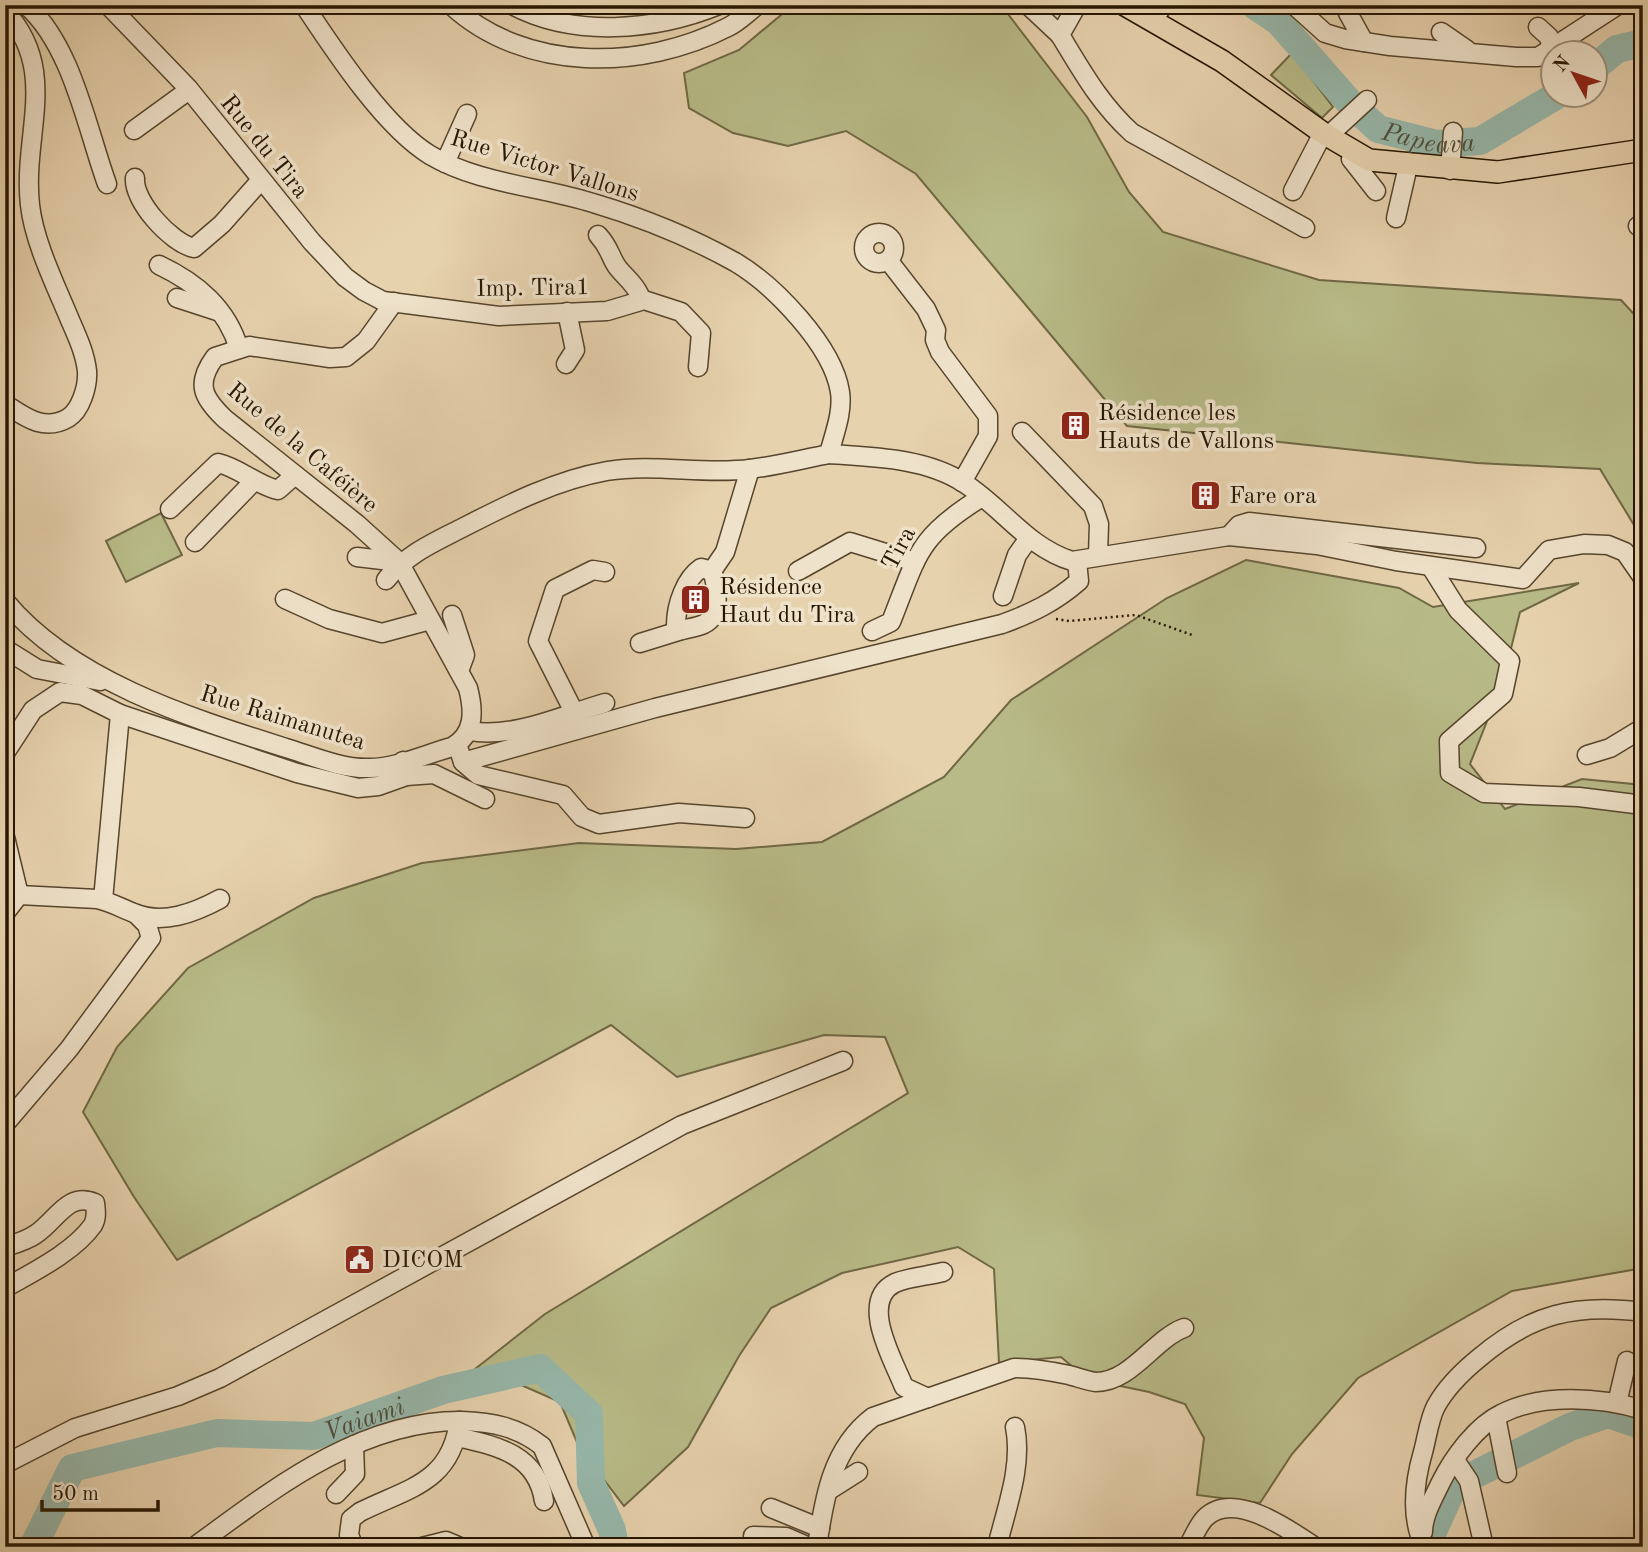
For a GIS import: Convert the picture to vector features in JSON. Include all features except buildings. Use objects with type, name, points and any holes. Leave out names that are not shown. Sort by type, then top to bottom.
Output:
[{"type":"main road","points":[[1125,5],[1158,13],[1353,154],[1380,163],[1408,166],[1446,160],[1498,172],[1533,169],[1643,150]]},
{"type":"street","points":[[26,5],[44,24],[59,47],[107,184]]},
{"type":"street","name":"Rue du Tira","points":[[108,5],[189,90],[312,242],[345,277],[383,301],[394,302]]},
{"type":"street","name":"Rue Victor Vallons","points":[[304,5],[388,117],[427,153],[444,163],[622,213],[714,252],[747,271],[779,298],[816,341],[835,376],[840,393],[839,415],[829,454]]},
{"type":"street","points":[[451,5],[483,30],[504,41],[529,51],[579,58],[608,57],[672,46],[729,27],[758,5]]},
{"type":"street","points":[[512,5],[555,21],[622,27],[676,21],[719,5]]},
{"type":"street","points":[[1028,5],[1060,35],[1092,90],[1111,115],[1132,133],[1305,228]]},
{"type":"street","points":[[1060,35],[1077,5]]},
{"type":"street","points":[[1294,5],[1325,33],[1364,42],[1540,56]]},
{"type":"street","points":[[1568,38],[1618,5]]},
{"type":"street","points":[[5,11],[29,43],[36,68],[30,205],[48,266],[82,349],[87,372],[83,397],[70,417],[52,425],[31,421],[5,404]]},
{"type":"street","points":[[1348,13],[1364,42]]},
{"type":"street","points":[[1538,27],[1549,38]]},
{"type":"street","points":[[1441,32],[1470,52]]},
{"type":"street","points":[[134,130],[189,90]]},
{"type":"street","points":[[1293,191],[1325,135],[1367,100]]},
{"type":"street","points":[[444,163],[467,114]]},
{"type":"street","points":[[1446,160],[1448,131]]},
{"type":"street","points":[[1353,154],[1351,159],[1358,171],[1376,191]]},
{"type":"street","points":[[1396,218],[1408,166]]},
{"type":"street","points":[[135,178],[134,188],[146,211],[184,244],[194,248],[222,224],[261,180]]},
{"type":"street","points":[[598,235],[611,249],[617,267],[632,280],[639,294],[633,302]]},
{"type":"street","points":[[888,260],[926,309],[936,331],[934,340],[940,352],[988,416],[988,436],[962,482]]},
{"type":"street","points":[[159,265],[185,278],[207,294],[231,329],[239,349]]},
{"type":"street","points":[[177,299],[220,312]]},
{"type":"street","points":[[633,302],[644,300],[681,312],[701,332],[698,367]]},
{"type":"street","name":"Imp. Tira1","points":[[394,302],[479,315],[607,311],[633,302]]},
{"type":"street","name":"Rue de la Caféière","points":[[394,302],[366,341],[346,357],[330,358],[249,345],[215,357],[207,368],[203,381],[209,404],[399,562]]},
{"type":"street","points":[[566,364],[575,350],[568,312]]},
{"type":"street","points":[[1022,432],[1093,506],[1099,524],[1098,555]]},
{"type":"street","points":[[386,580],[399,562],[496,510],[563,482],[620,470],[750,469],[829,454],[902,462],[938,471],[962,482],[1028,538],[1058,557],[1077,561],[1098,555],[1229,536],[1317,545],[1431,567],[1523,579],[1549,550],[1584,544],[1608,545],[1643,563]]},
{"type":"street","points":[[170,509],[218,463],[232,466],[254,481],[278,490],[295,475]]},
{"type":"street","points":[[712,571],[725,552],[750,469]]},
{"type":"street","points":[[194,542],[254,481]]},
{"type":"street","name":"Tira","points":[[872,631],[891,622],[924,543],[941,524],[982,497]]},
{"type":"street","points":[[1229,536],[1239,525],[1249,522],[1476,548]]},
{"type":"street","points":[[1003,596],[1017,555],[1028,538]]},
{"type":"street","points":[[798,570],[850,542],[915,562]]},
{"type":"street","points":[[1625,552],[1643,578]]},
{"type":"street","points":[[358,557],[399,562]]},
{"type":"street","points":[[463,762],[655,708],[955,636],[1032,613],[1054,603],[1079,581],[1077,561]]},
{"type":"street","points":[[399,562],[458,671],[473,706],[463,737],[463,762],[478,775],[563,795],[582,817],[599,824],[679,813],[745,818]]},
{"type":"street","points":[[1431,567],[1458,610],[1510,661],[1503,694],[1449,741],[1450,774],[1484,793],[1579,797],[1643,805]]},
{"type":"street","points":[[681,630],[676,625],[676,616],[690,575],[701,568],[712,571]]},
{"type":"street","points":[[573,712],[538,641],[555,589],[593,570],[605,572]]},
{"type":"street","points":[[640,643],[704,624],[711,619],[719,589],[712,571]]},
{"type":"street","points":[[285,599],[329,619],[382,633],[430,620]]},
{"type":"street","name":"Rue Raimanutea","points":[[5,601],[65,656],[109,680],[205,722],[322,759],[369,768],[404,769],[463,737],[505,732],[605,703]]},
{"type":"street","points":[[452,615],[465,655],[458,671]]},
{"type":"street","points":[[6,648],[37,669],[101,681],[109,680]]},
{"type":"street","points":[[5,753],[33,710],[60,692],[82,695],[120,714],[296,773],[363,788],[404,769],[434,774],[485,799]]},
{"type":"street","points":[[103,900],[120,714]]},
{"type":"street","points":[[1587,755],[1610,748],[1643,728]]},
{"type":"street","points":[[5,837],[19,895]]},
{"type":"street","points":[[5,1124],[69,1049],[150,938],[147,925],[137,915],[103,900],[19,895]]},
{"type":"street","points":[[5,913],[19,895]]},
{"type":"street","points":[[137,915],[184,917],[220,899]]},
{"type":"street","points":[[5,1464],[75,1428],[178,1396],[220,1378],[682,1125],[843,1061]]},
{"type":"street","points":[[5,1247],[36,1234],[73,1200],[82,1199],[95,1203],[97,1213],[93,1224],[73,1244],[5,1288]]},
{"type":"street","points":[[928,1398],[904,1387],[877,1314],[885,1291],[895,1283],[943,1272]]},
{"type":"street","points":[[1424,1547],[1415,1525],[1419,1467],[1435,1407],[1464,1370],[1509,1333],[1556,1314],[1608,1307],[1643,1312]]},
{"type":"street","points":[[817,1547],[828,1491],[840,1452],[853,1431],[873,1417],[1014,1368],[1035,1368],[1095,1382],[1111,1378],[1130,1367],[1167,1334],[1184,1328]]},
{"type":"street","points":[[1617,1403],[1627,1361]]},
{"type":"street","points":[[1424,1547],[1422,1528],[1430,1506],[1462,1470],[1482,1427],[1496,1417],[1540,1403],[1574,1398],[1617,1403],[1643,1410]]},
{"type":"street","points":[[1496,1417],[1507,1473]]},
{"type":"street","points":[[194,1547],[280,1486],[354,1445],[403,1426],[458,1429],[501,1425],[528,1435],[542,1446],[586,1547]]},
{"type":"street","points":[[997,1547],[1016,1465],[1018,1444],[1015,1427]]},
{"type":"street","points":[[458,1429],[522,1459],[532,1469],[542,1489],[544,1501]]},
{"type":"street","points":[[354,1547],[349,1535],[351,1519],[360,1512],[426,1482],[447,1462],[458,1429]]},
{"type":"street","points":[[336,1494],[355,1474],[354,1445]]},
{"type":"street","points":[[1462,1470],[1484,1547]]},
{"type":"street","points":[[828,1491],[858,1472]]},
{"type":"street","points":[[771,1508],[820,1528]]},
{"type":"street","points":[[1188,1547],[1205,1518],[1215,1512],[1234,1509],[1268,1515],[1315,1547]]},
{"type":"street","points":[[753,1536],[786,1537],[809,1547]]},
{"type":"street","points":[[422,1547],[446,1541],[460,1547]]},
{"type":"path","points":[[1032,613],[1069,621],[1136,615],[1195,636]]},
{"type":"green space","points":[[793,5],[1001,5],[1087,117],[1129,192],[1163,232],[1319,280],[1621,300],[1643,324],[1643,533],[1637,530],[1600,469],[1477,463],[1127,426],[916,174],[846,131],[788,146],[733,133],[689,108],[684,73],[739,50]]},
{"type":"green space","points":[[1292,53],[1333,107],[1322,118],[1271,75]]},
{"type":"green space","points":[[161,513],[182,555],[126,582],[106,541]]},
{"type":"green space","points":[[1246,560],[1399,588],[1433,607],[1579,583],[1520,612],[1503,681],[1470,764],[1505,809],[1582,779],[1643,785],[1643,1268],[1512,1291],[1358,1378],[1292,1454],[1260,1503],[1197,1495],[1204,1438],[1185,1404],[1149,1392],[1087,1379],[1061,1357],[999,1363],[994,1269],[958,1247],[842,1273],[771,1308],[739,1356],[688,1447],[624,1506],[579,1447],[560,1402],[512,1381],[461,1380],[545,1314],[908,1093],[885,1037],[824,1035],[677,1077],[611,1025],[177,1260],[134,1197],[83,1112],[117,1047],[188,968],[314,898],[422,863],[579,843],[736,849],[822,842],[944,777],[1011,700],[1167,598]]},
{"type":"waterway","name":"Papeava","points":[[1254,5],[1279,22],[1350,103],[1378,129],[1437,144],[1480,141],[1540,105]]},
{"type":"waterway","name":"Papeava","points":[[1610,55],[1617,49],[1643,43]]},
{"type":"waterway","name":"Vaiami","points":[[33,1547],[72,1468],[217,1433],[314,1436],[443,1390],[540,1368],[589,1414],[591,1483],[612,1530],[615,1547]]},
{"type":"waterway","points":[[1426,1547],[1454,1485],[1570,1427],[1608,1414],[1643,1426]]},
{"type":"place","name":"Résidence les Hauts de Vallons","points":[[1075,426]]},
{"type":"place","name":"Fare ora","points":[[1206,495]]},
{"type":"place","name":"Résidence Haut du Tira","points":[[696,600]]},
{"type":"place","name":"DICOM","points":[[359,1259]]}]
